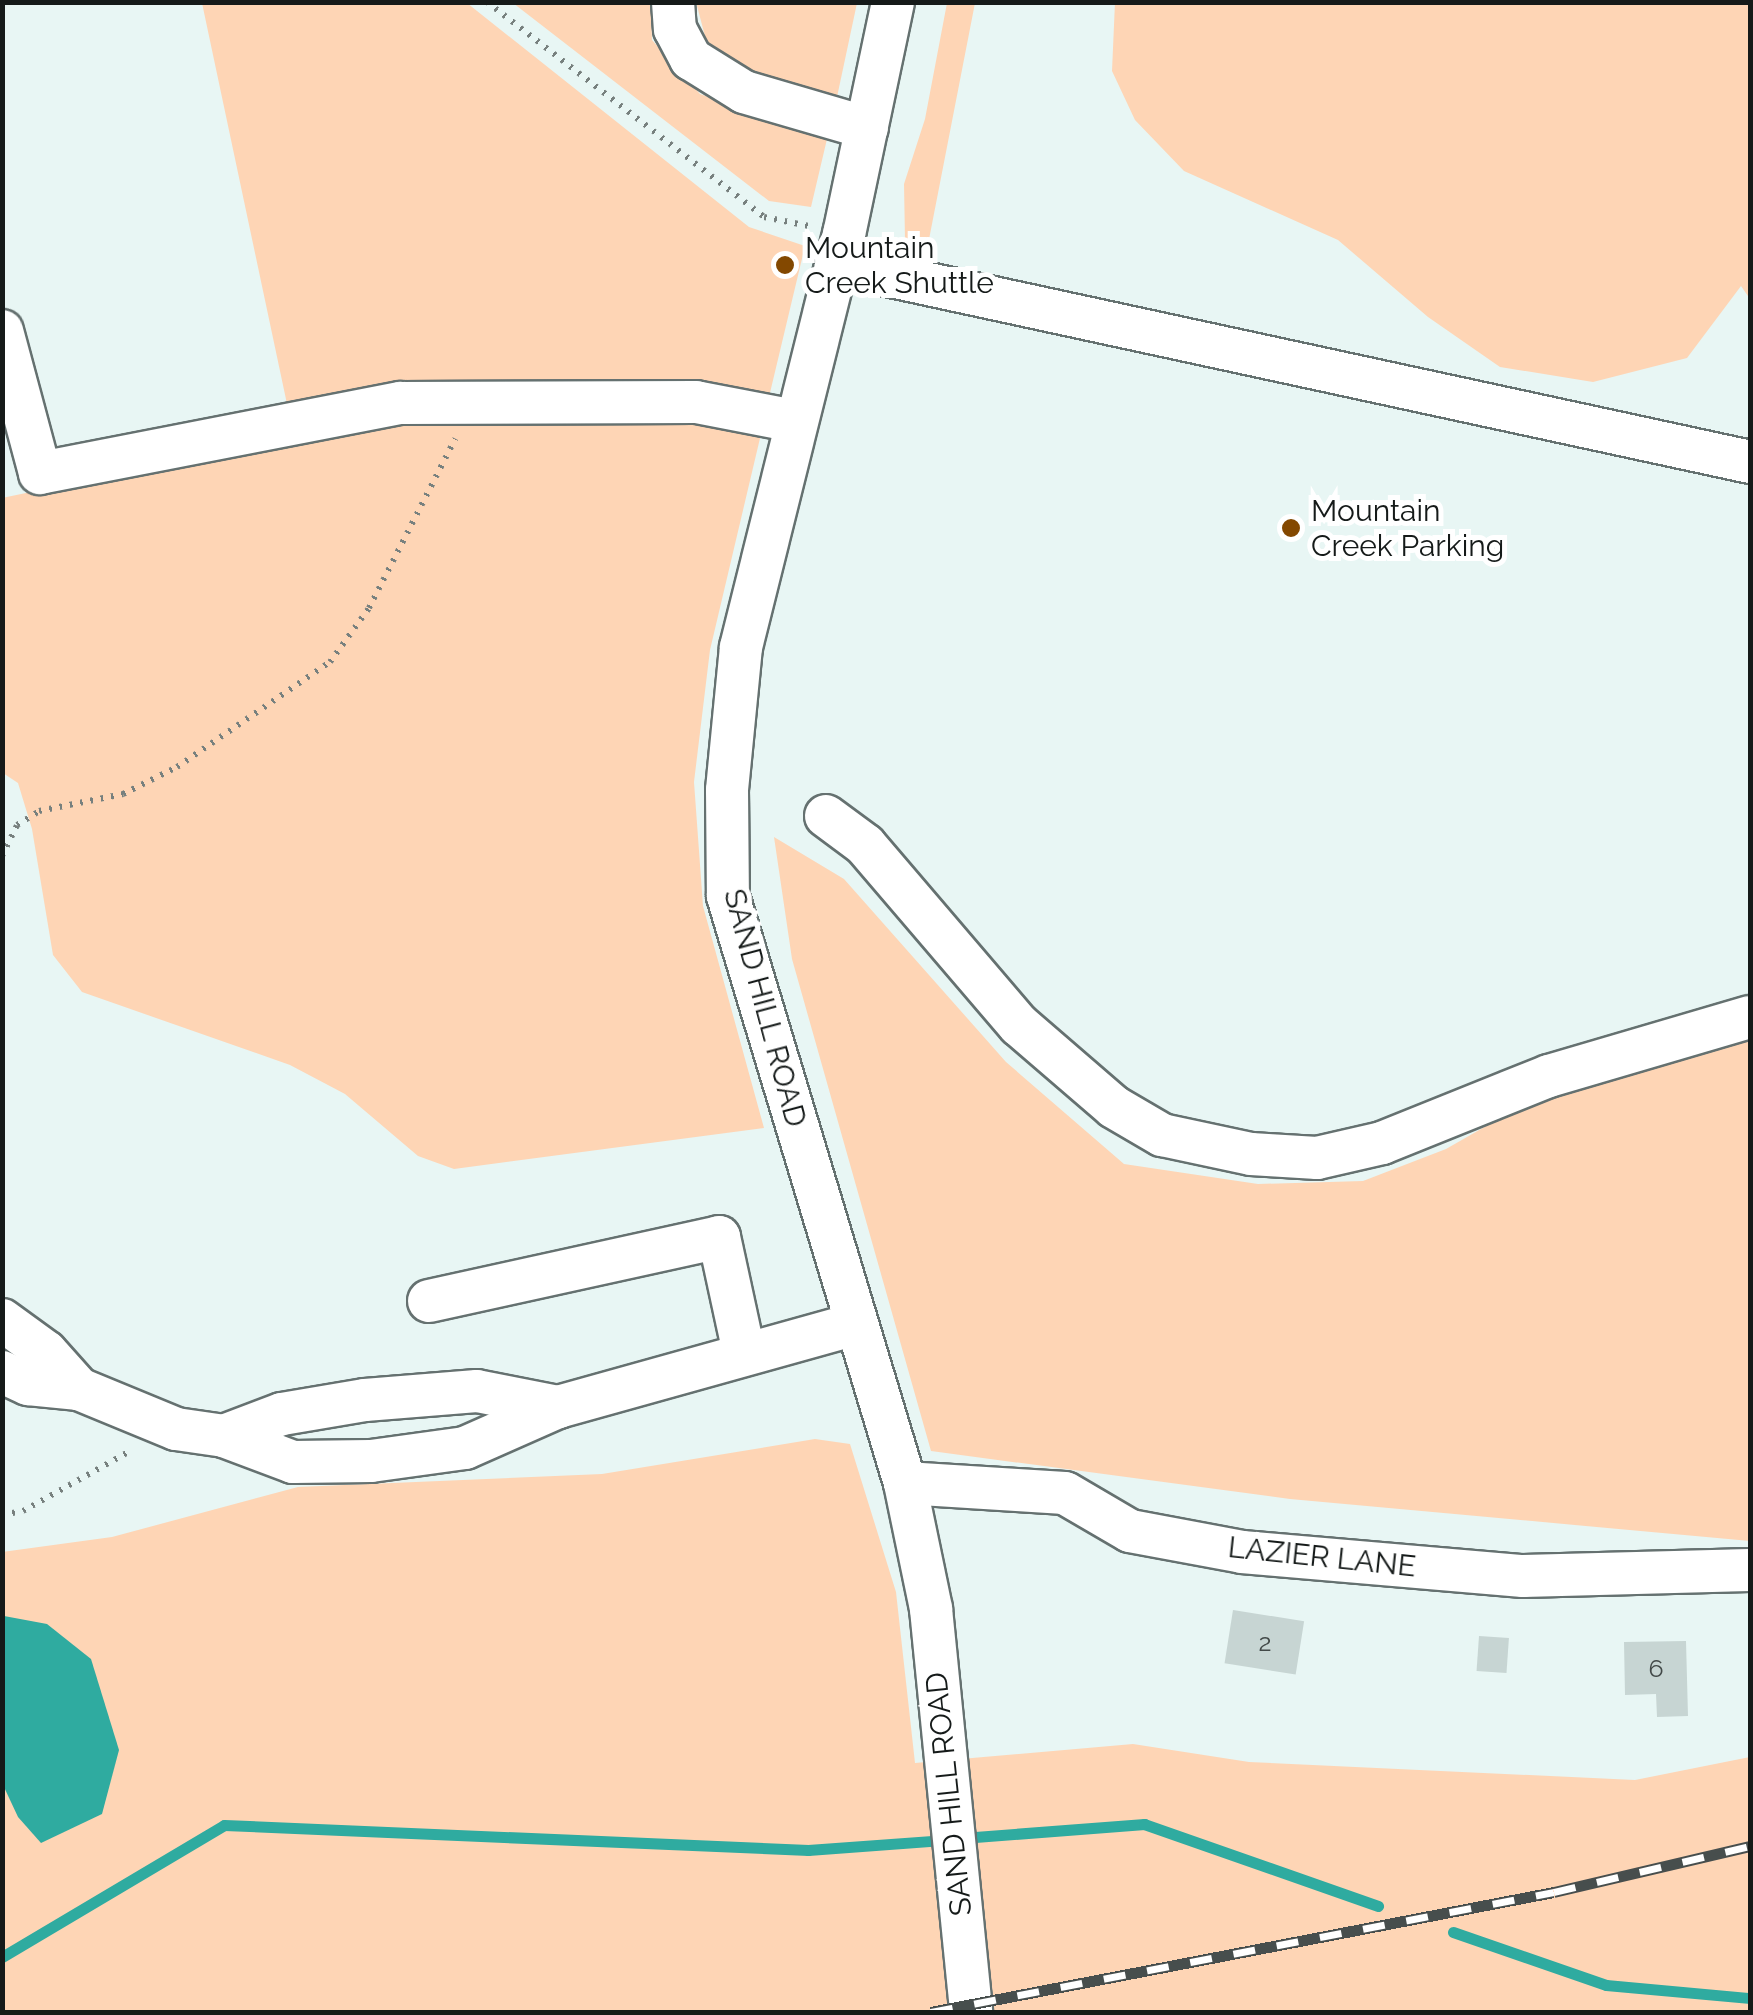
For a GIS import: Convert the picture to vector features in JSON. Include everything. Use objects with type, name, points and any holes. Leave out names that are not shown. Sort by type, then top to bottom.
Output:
[{"type":"street","points":[[674,2],[676,29],[691,59],[744,92],[868,128]]},
{"type":"street","name":"SAND HILL ROAD","points":[[893,2],[840,249],[741,647],[727,790],[728,896],[905,1483],[930,1609],[971,2012]]},
{"type":"street","points":[[840,249],[1750,462]]},
{"type":"street","points":[[2,331],[40,473],[400,403],[696,402],[795,421]]},
{"type":"street","points":[[826,816],[865,845],[1018,1025],[1114,1107],[1162,1134],[1252,1154],[1317,1158],[1382,1143],[1549,1076],[1750,1016]]},
{"type":"street","points":[[429,1301],[719,1237],[744,1353]]},
{"type":"street","points":[[2,1320],[46,1352],[79,1389]]},
{"type":"street","points":[[2,1372],[28,1384],[79,1389],[157,1422],[224,1436],[293,1462],[371,1461],[465,1448],[558,1407],[856,1324]]},
{"type":"street","points":[[224,1436],[282,1414],[364,1400],[476,1391],[558,1407]]},
{"type":"street","points":[[364,1400],[371,1461]]},
{"type":"street","name":"LAZIER LANE","points":[[905,1483],[1065,1493],[1130,1531],[1242,1552],[1522,1576],[1750,1570]]},
{"type":"path","points":[[487,2],[764,217],[840,249]]},
{"type":"path","points":[[2,856],[17,825],[40,811],[123,794],[177,767],[330,662],[370,608],[470,403]]},
{"type":"path","points":[[2,1515],[120,1460],[157,1422]]},
{"type":"shaded area","points":[[696,2],[857,3],[837,97],[773,84],[729,65],[706,40]]},
{"type":"shaded area","points":[[1115,2],[1750,3],[1750,299],[1741,286],[1687,358],[1593,382],[1500,367],[1428,317],[1338,240],[1184,171],[1135,120],[1112,71]]},
{"type":"shaded area","points":[[202,3],[467,3],[749,227],[805,246],[769,397],[698,421],[761,434],[710,650],[694,782],[703,906],[764,1128],[454,1169],[418,1156],[345,1094],[290,1065],[82,992],[53,955],[32,829],[18,783],[3,773],[2,498],[294,437]]},
{"type":"shaded area","points":[[513,3],[651,3],[652,40],[700,94],[827,139],[811,207],[769,201]]},
{"type":"shaded area","points":[[947,3],[975,3],[925,260],[905,240],[904,184],[925,119]]},
{"type":"shaded area","points":[[774,837],[844,879],[1006,1062],[1124,1164],[1258,1184],[1363,1181],[1446,1149],[1544,1093],[1750,1036],[1750,1541],[1290,1499],[931,1451],[792,959]]},
{"type":"shaded area","points":[[815,1439],[850,1444],[896,1592],[915,1763],[1133,1744],[1249,1762],[1635,1780],[1750,1757],[1750,2012],[3,2012],[2,1552],[112,1537],[298,1487],[602,1474]]},
{"type":"water","points":[[4,1616],[47,1624],[91,1659],[119,1750],[102,1814],[41,1843],[18,1817],[3,1785]]},
{"type":"building","points":[[1233,1610],[1304,1621],[1296,1675],[1225,1663]]},
{"type":"building","points":[[1479,1636],[1509,1638],[1506,1673],[1477,1671]]},
{"type":"building","points":[[1686,1641],[1688,1716],[1657,1717],[1656,1694],[1625,1695],[1624,1642]]},
{"type":"waterway","points":[[962,1838],[1144,1824],[1378,1906]]},
{"type":"waterway","points":[[2,1957],[224,1825],[808,1850],[943,1840]]},
{"type":"waterway","points":[[1453,1932],[1606,1985],[1750,1998]]},
{"type":"railway","points":[[931,2012],[1554,1892],[1750,1846]]},
{"type":"place","name":"Mountain Creek Shuttle","points":[[785,265]]},
{"type":"place","name":"Mountain Creek Parking","points":[[1291,528]]}]
